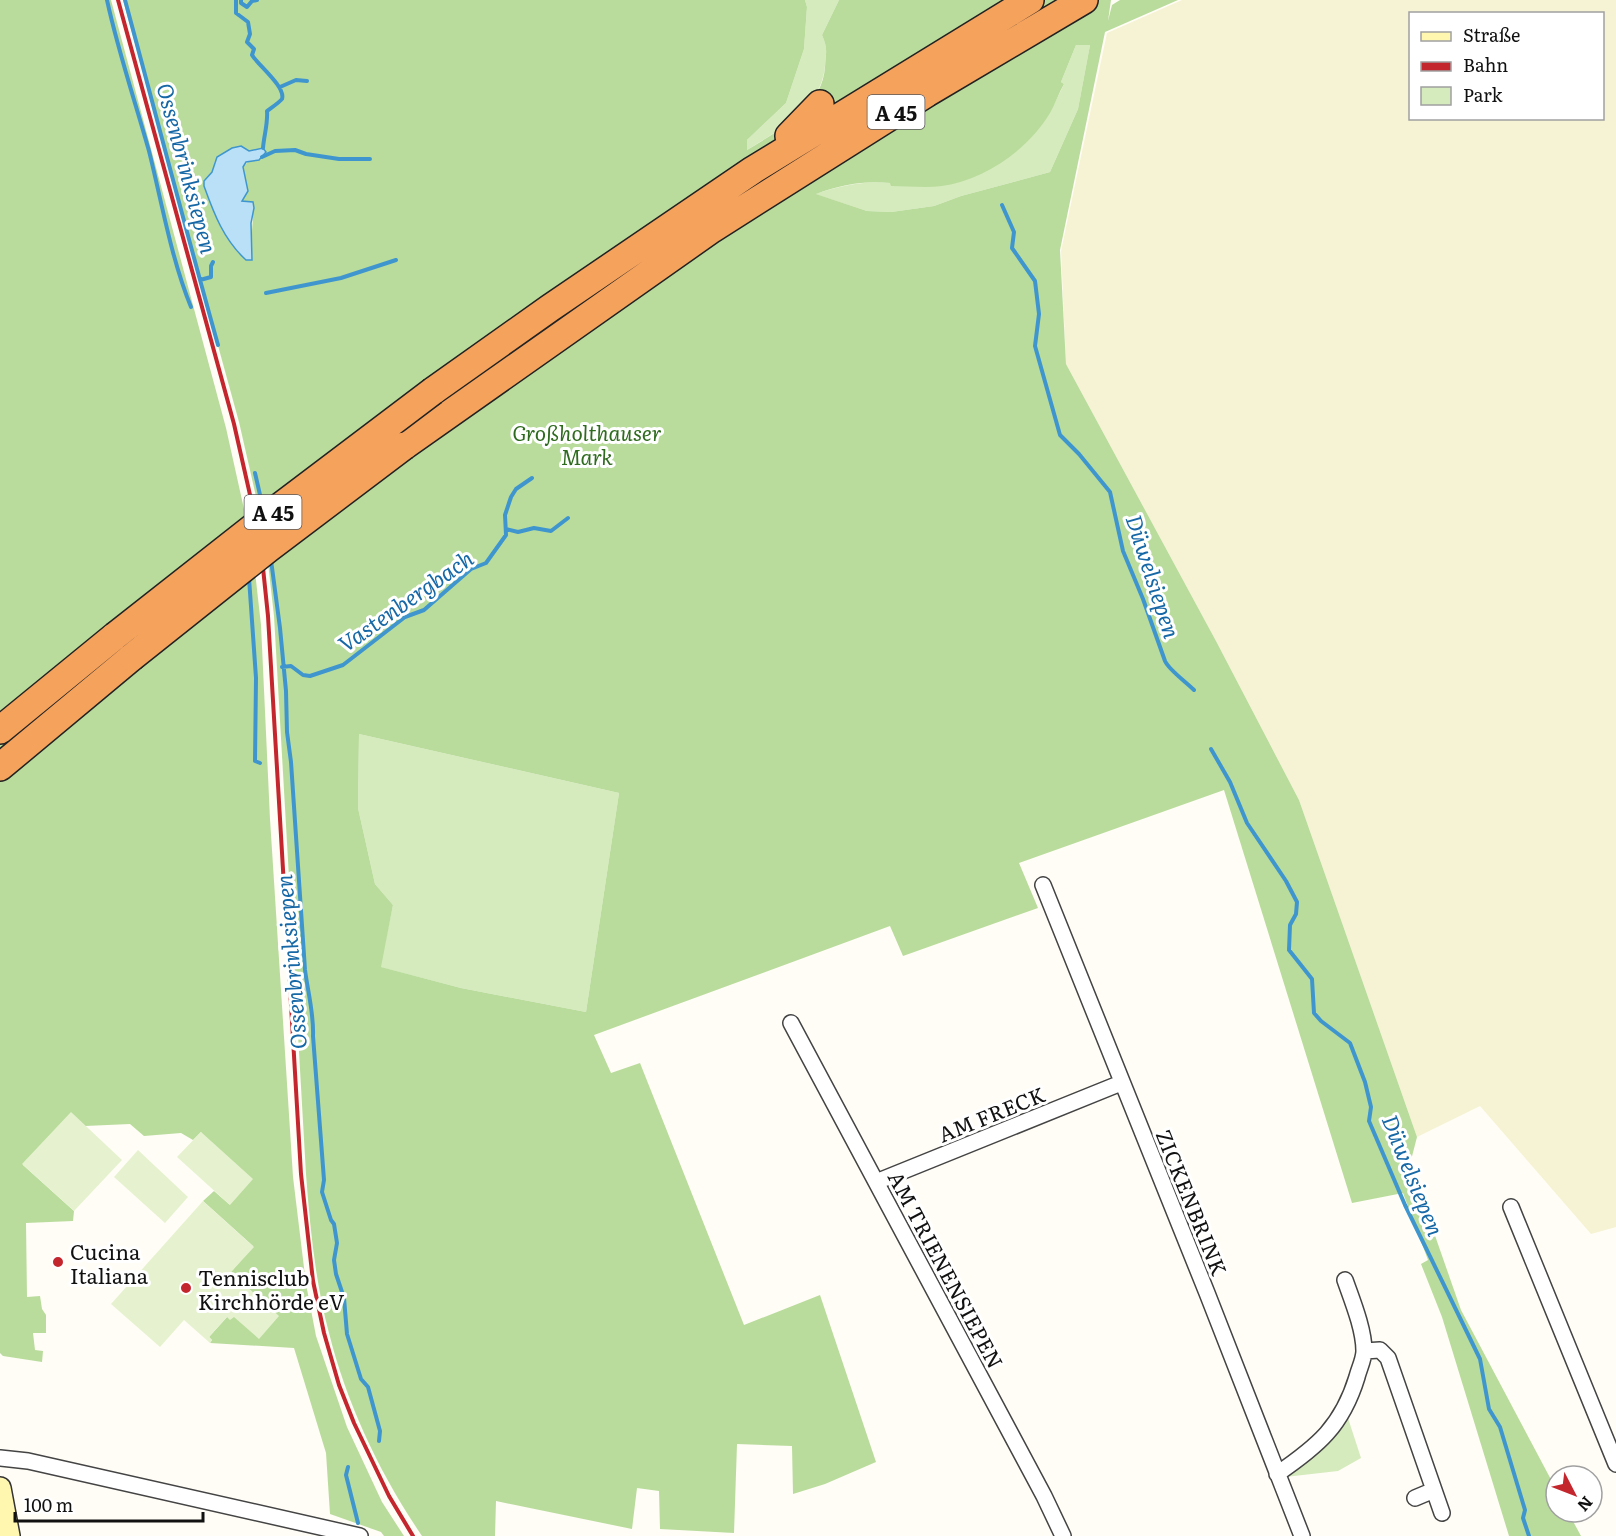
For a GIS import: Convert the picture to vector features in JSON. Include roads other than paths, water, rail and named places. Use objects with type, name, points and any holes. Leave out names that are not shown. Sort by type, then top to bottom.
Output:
[{"type":"highway","name":"A 45","points":[[0,730],[260,522],[433,391],[550,308],[753,170],[1030,0]]},
{"type":"highway","name":"A 45","points":[[0,766],[132,657],[311,515],[449,414],[712,229],[927,93],[1084,0]]},
{"type":"highway","points":[[753,170],[820,104]]},
{"type":"highway","points":[[712,229],[766,211]]},
{"type":"main road","points":[[0,1488],[9,1536]]},
{"type":"street","name":"ZICKENBRINK","points":[[1043,885],[1302,1536]]},
{"type":"street","name":"AM TRIENENSIEPEN","points":[[791,1023],[1044,1496],[1063,1536]]},
{"type":"street","name":"AM FRECK","points":[[876,1182],[1121,1083]]},
{"type":"street","points":[[1511,1207],[1616,1464]]},
{"type":"street","points":[[1277,1474],[1308,1453],[1336,1425],[1351,1397],[1364,1351],[1358,1317],[1345,1280]]},
{"type":"street","points":[[1364,1351],[1380,1350],[1388,1358],[1442,1513]]},
{"type":"street","points":[[0,1458],[28,1461],[360,1536]]},
{"type":"street","points":[[1415,1498],[1434,1490]]},
{"type":"water","points":[[241,146],[249,151],[263,148],[266,152],[259,160],[246,162],[243,167],[248,191],[242,201],[253,202],[254,208],[251,223],[252,260],[246,260],[226,235],[204,186],[204,181],[212,172],[217,157],[232,148]]},
{"type":"waterway","points":[[107,0],[149,151],[172,250],[191,307]]},
{"type":"waterway","name":"Ossenbrinksiepen","points":[[125,0],[218,345]]},
{"type":"waterway","points":[[236,0],[236,13],[248,22],[250,34],[247,42],[254,49],[252,55],[276,82],[282,94],[282,99],[267,111],[263,148]]},
{"type":"waterway","points":[[241,0],[241,3],[247,7],[252,1],[257,0]]},
{"type":"waterway","points":[[280,87],[296,80],[307,81]]},
{"type":"waterway","points":[[262,157],[275,151],[295,150],[339,159],[370,159]]},
{"type":"waterway","name":"Düwelsiepen","points":[[1002,205],[1014,232],[1012,248],[1035,281],[1039,314],[1035,346],[1060,435],[1110,492],[1123,551],[1165,661],[1194,690]]},
{"type":"waterway","points":[[266,293],[341,278],[396,260]]},
{"type":"waterway","points":[[200,280],[211,277],[213,262]]},
{"type":"waterway","name":"Ossenbrinksiepen","points":[[255,473],[263,508]]},
{"type":"waterway","name":"Vastenbergbach","points":[[282,667],[291,666],[303,675],[310,676],[343,665],[405,617],[424,610],[471,569],[486,563],[506,535],[505,515],[511,497],[516,489],[532,478]]},
{"type":"waterway","points":[[506,529],[518,532],[534,528],[551,531],[568,518]]},
{"type":"waterway","name":"Ossenbrinksiepen","points":[[271,560],[286,691],[305,970],[313,1020],[324,1180],[322,1192],[334,1224],[337,1243],[334,1260],[344,1298],[347,1334],[361,1379],[368,1387],[380,1431],[379,1441]]},
{"type":"waterway","points":[[249,578],[256,678],[255,761],[260,763]]},
{"type":"waterway","name":"Düwelsiepen","points":[[1211,749],[1230,782],[1247,823],[1286,881],[1297,902],[1296,914],[1290,925],[1289,950],[1312,979],[1314,1013],[1350,1043],[1365,1082],[1371,1107],[1369,1121],[1405,1205],[1480,1359],[1489,1409],[1500,1427],[1525,1510],[1523,1518],[1529,1536]]},
{"type":"waterway","name":"Ossenbrinksiepen","points":[[348,1467],[346,1475],[358,1523]]},
{"type":"railway","points":[[118,0],[234,424],[260,539],[268,616],[301,1174],[313,1281],[324,1333],[339,1385],[354,1423],[389,1496],[413,1536]]},
{"type":"place","name":"Cucina Italiana","points":[[58,1262]]},
{"type":"place","name":"Tennisclub Kirchhörde eV","points":[[186,1288]]},
{"type":"park label","name":"Großholthauser Mark","points":[[587,443]]}]
